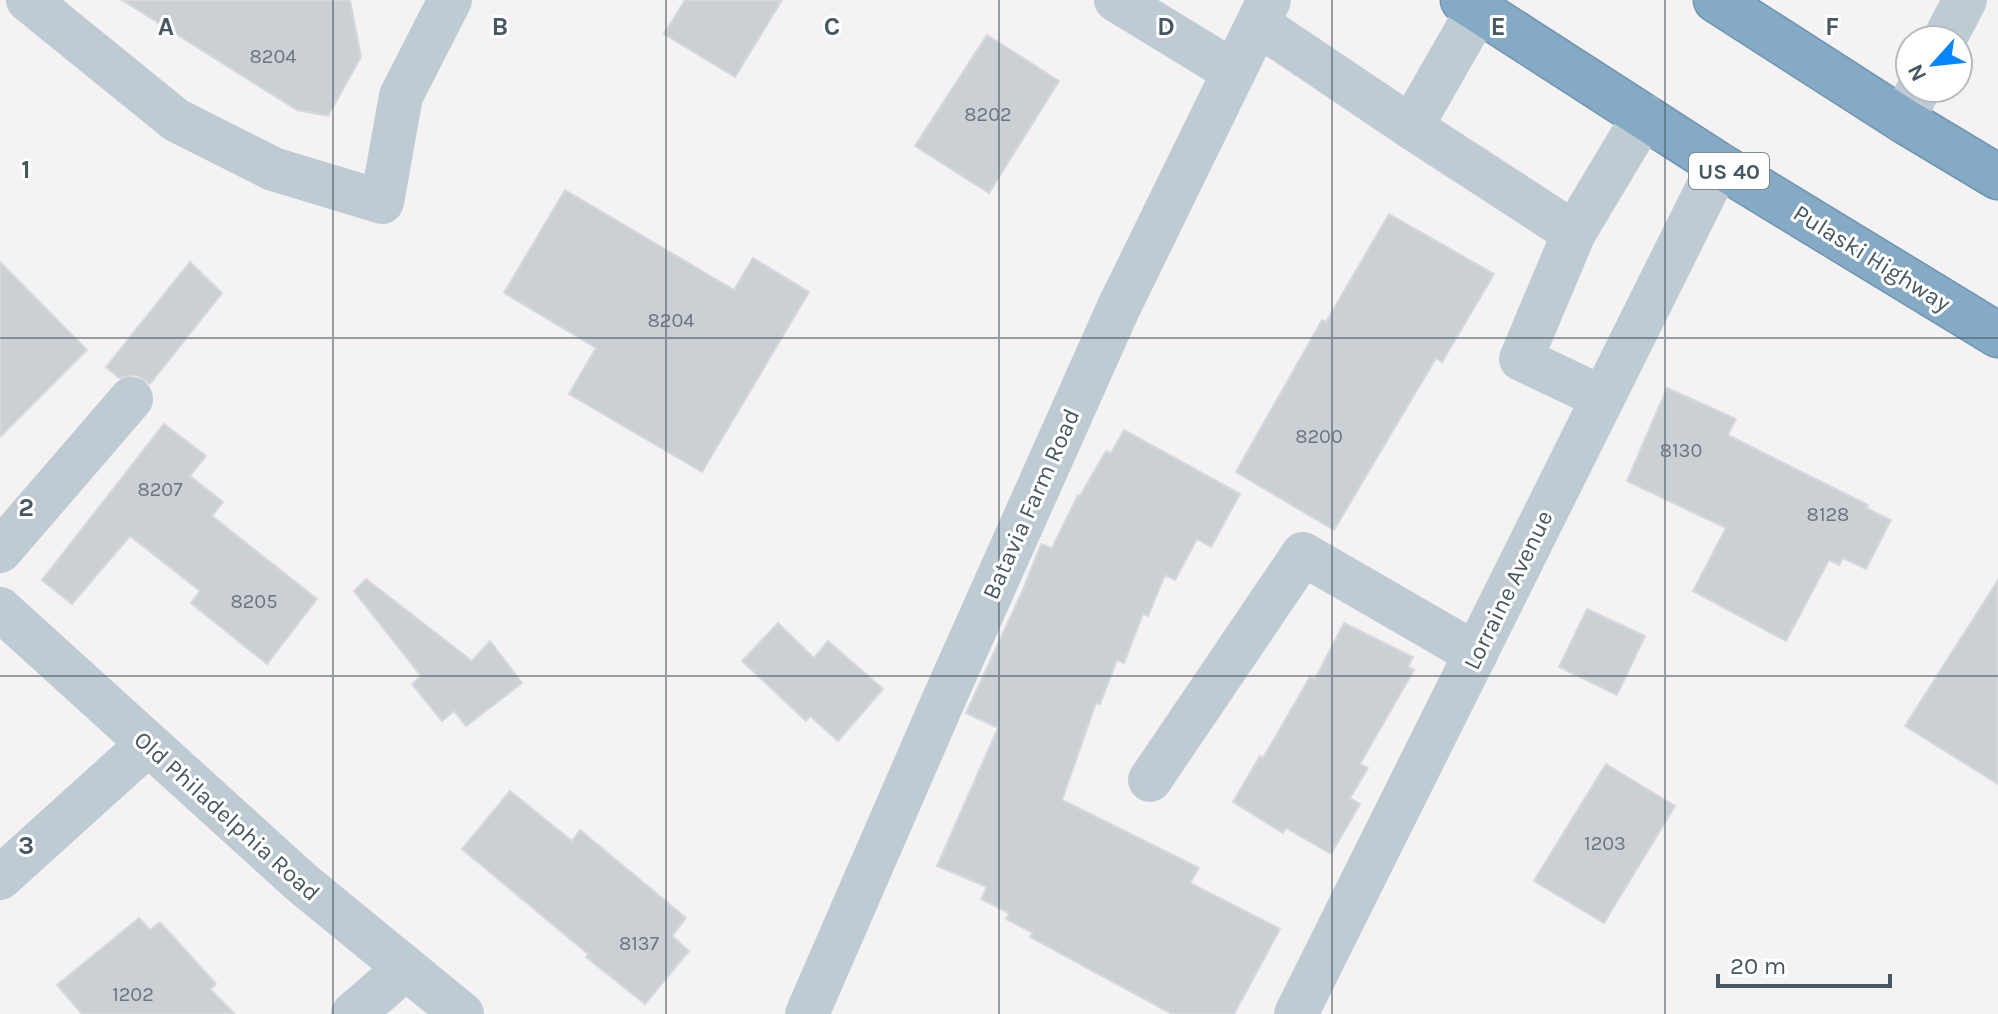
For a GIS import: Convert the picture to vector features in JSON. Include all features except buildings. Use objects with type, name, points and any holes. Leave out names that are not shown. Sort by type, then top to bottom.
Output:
[{"type":"highway","points":[[1716,0],[1894,95]]},
{"type":"highway","name":"Pulaski Highway","points":[[1470,5],[1719,165],[1998,335]]},
{"type":"highway","points":[[1911,104],[1998,177]]},
{"type":"street","points":[[28,0],[176,120],[273,169],[382,202],[401,96],[450,0]]},
{"type":"street","points":[[1116,0],[1234,72]]},
{"type":"street","points":[[1952,24],[1965,0]]},
{"type":"street","points":[[1411,127],[1470,5]]},
{"type":"street","points":[[1263,12],[1411,127],[1574,233]]},
{"type":"street","name":"Batavia Farm Road","points":[[807,1014],[937,713],[1118,309],[1263,12]]},
{"type":"street","points":[[1603,398],[1521,359],[1574,233],[1644,116]]},
{"type":"street","name":"Lorraine Avenue","points":[[1296,1014],[1719,165]]},
{"type":"street","points":[[0,551],[131,399]]},
{"type":"street","points":[[1150,780],[1303,554],[1476,654]]},
{"type":"street","name":"Old Philadelphia Road","points":[[0,609],[302,883],[462,1014]]},
{"type":"street","points":[[0,878],[147,745]]},
{"type":"street","points":[[353,1014],[405,969]]}]
